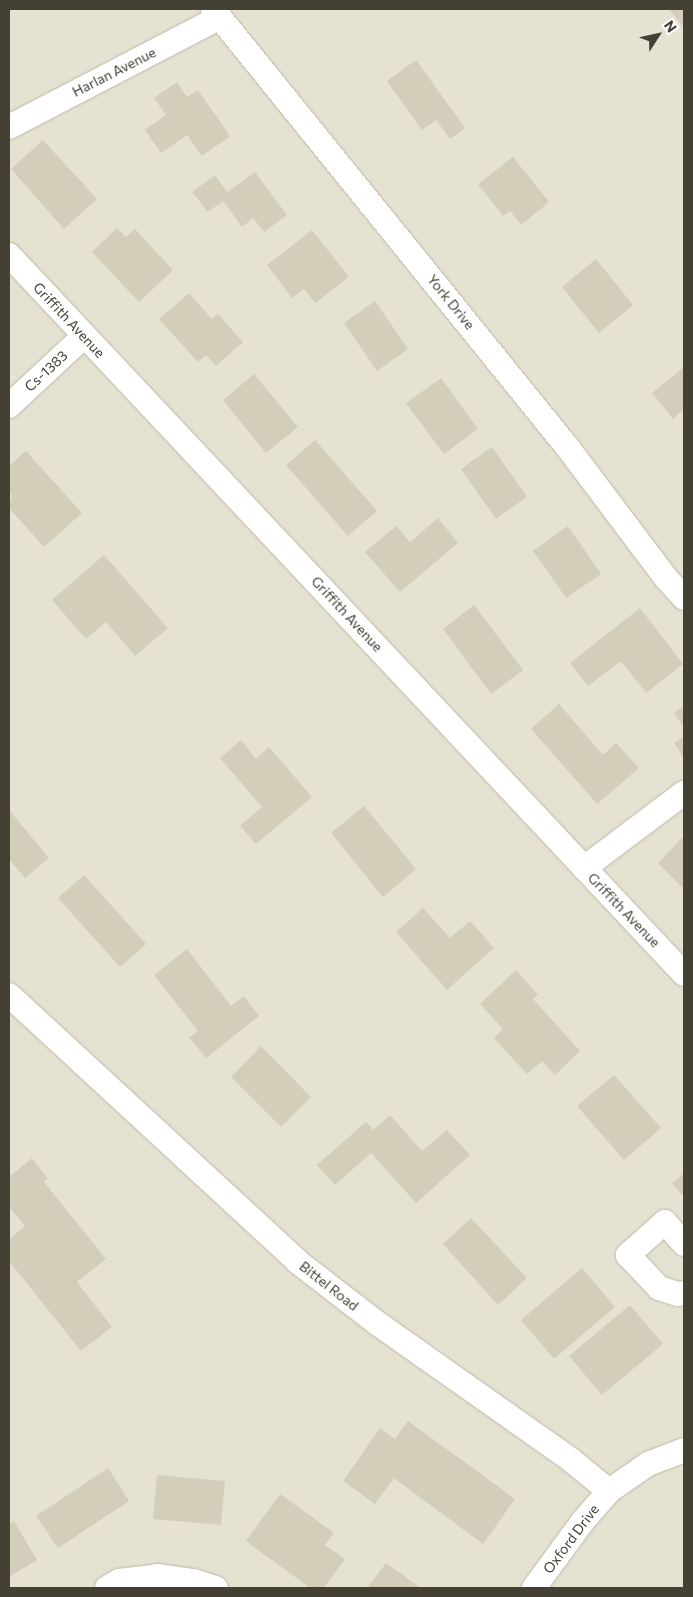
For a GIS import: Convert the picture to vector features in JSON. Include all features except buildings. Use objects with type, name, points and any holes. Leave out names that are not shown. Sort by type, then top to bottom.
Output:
[{"type":"street","name":"Harlan Avenue","points":[[9,126],[217,13]]},
{"type":"street","name":"York Drive","points":[[217,13],[562,440],[666,578],[684,598]]},
{"type":"street","name":"Griffith Avenue","points":[[9,256],[83,337],[192,448],[684,974]]},
{"type":"street","name":"Cs-1383","points":[[9,406],[83,337]]},
{"type":"street","points":[[584,868],[684,793]]},
{"type":"street","name":"Bittel Road","points":[[9,995],[298,1262],[377,1323],[571,1460],[609,1491]]},
{"type":"street","points":[[684,1244],[665,1222],[628,1256],[654,1285],[670,1292],[684,1293]]},
{"type":"street","points":[[609,1491],[648,1464],[684,1450]]},
{"type":"street","name":"Oxford Drive","points":[[534,1588],[583,1521],[609,1491]]},
{"type":"street","points":[[108,1588],[119,1582],[157,1576],[194,1581],[216,1588]]},
{"type":"shaded area","points":[[9,9],[684,9],[684,1588],[9,1588]]}]
